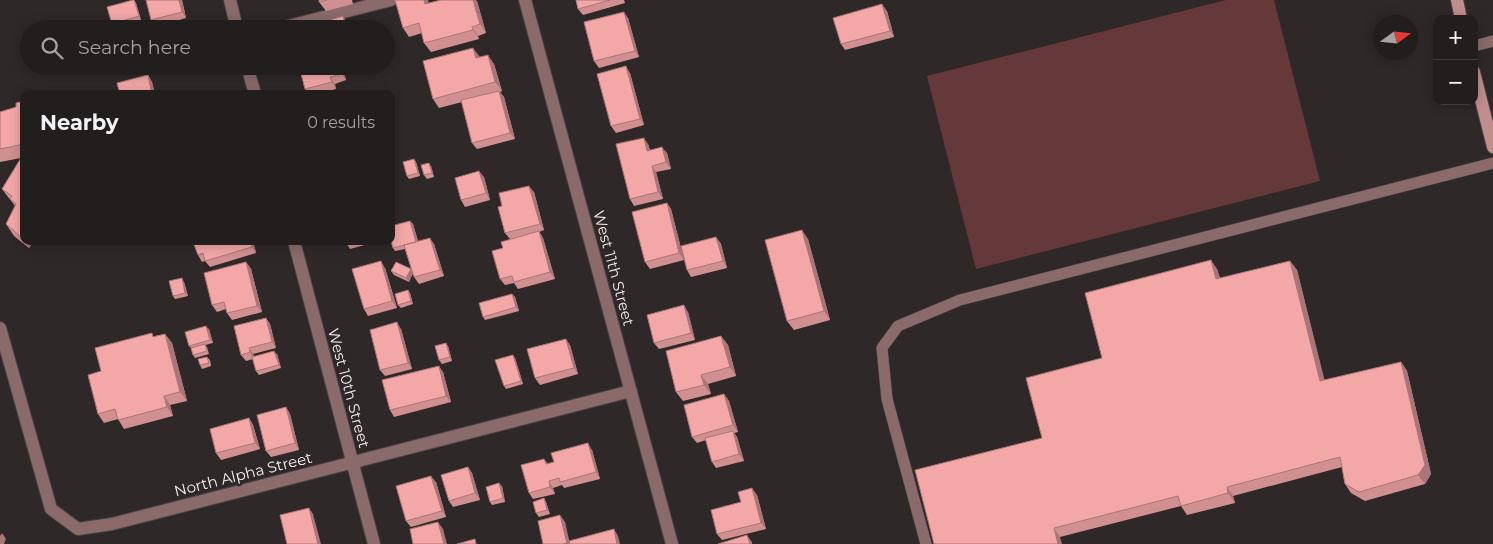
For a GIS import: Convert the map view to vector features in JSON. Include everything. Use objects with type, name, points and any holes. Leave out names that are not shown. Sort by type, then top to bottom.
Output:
[{"type":"main road","points":[[1456,0],[1460,15]]},
{"type":"main road","points":[[1478,88],[1493,147]]},
{"type":"street","points":[[230,0],[235,20]]},
{"type":"street","points":[[312,20],[391,0]]},
{"type":"street","name":"West 11th Street","points":[[525,0],[672,544]]},
{"type":"street","points":[[249,75],[253,90]]},
{"type":"street","name":"West 10th Street","points":[[295,245],[374,544]]},
{"type":"street","name":"North Alpha Street","points":[[0,328],[51,509],[78,529],[112,524],[352,464],[630,391]]},
{"type":"lane","points":[[1478,45],[1493,41]]},
{"type":"lane","points":[[926,544],[887,399],[882,348],[898,326],[960,300],[1493,163]]},
{"type":"shaded area","points":[[1226,0],[1274,0],[1320,181],[976,269],[927,76]]},
{"type":"building","points":[[134,0],[139,16],[126,20],[111,20],[107,7]]},
{"type":"building","points":[[146,0],[179,0],[182,12],[151,20]]},
{"type":"building","points":[[395,0],[424,0],[425,4],[441,0],[473,0],[480,24],[472,27],[473,30],[424,43],[419,23],[403,28]]},
{"type":"building","points":[[576,0],[610,0],[578,9]]},
{"type":"building","points":[[882,4],[890,31],[841,44],[833,18]]},
{"type":"building","points":[[624,12],[635,51],[594,61],[584,22]]},
{"type":"building","points":[[343,16],[344,20],[330,20]]},
{"type":"building","points":[[473,48],[476,58],[488,55],[495,82],[433,99],[423,61]]},
{"type":"building","points":[[626,66],[640,119],[611,126],[597,74]]},
{"type":"building","points":[[148,75],[151,90],[119,90],[117,83]]},
{"type":"building","points":[[301,75],[338,75],[330,77],[332,82],[305,89]]},
{"type":"building","points":[[499,91],[510,133],[472,143],[461,100]]},
{"type":"building","points":[[20,102],[20,145],[0,149],[0,112],[16,107],[16,103]]},
{"type":"building","points":[[644,138],[647,151],[662,147],[666,162],[652,166],[658,192],[630,199],[616,144]]},
{"type":"building","points":[[414,159],[418,173],[407,176],[403,162]]},
{"type":"building","points":[[20,160],[20,236],[6,224],[16,204],[10,199],[12,196],[2,189]]},
{"type":"building","points":[[429,163],[432,173],[424,175],[421,165]]},
{"type":"building","points":[[479,171],[486,193],[461,200],[455,178]]},
{"type":"building","points":[[529,186],[540,224],[505,233],[498,207],[502,206],[499,193]]},
{"type":"building","points":[[667,203],[679,253],[645,262],[632,212]]},
{"type":"building","points":[[410,221],[416,242],[393,248],[392,245],[395,245],[395,225]]},
{"type":"building","points":[[802,230],[824,311],[787,321],[765,240]]},
{"type":"building","points":[[539,231],[550,272],[514,282],[512,276],[500,279],[492,251],[503,248],[501,242]]},
{"type":"building","points":[[716,237],[723,261],[687,270],[681,246]]},
{"type":"building","points":[[430,238],[440,270],[414,277],[404,245]]},
{"type":"building","points":[[194,245],[251,245],[252,247],[205,261],[203,253],[198,255]]},
{"type":"building","points":[[1211,260],[1216,279],[1290,261],[1320,381],[1401,362],[1425,465],[1418,475],[1359,492],[1345,484],[1340,457],[1227,487],[1228,493],[1181,506],[1178,496],[1054,528],[1058,544],[934,544],[915,470],[1042,438],[1026,378],[1102,358],[1085,293]]},
{"type":"building","points":[[381,261],[392,301],[364,309],[352,269]]},
{"type":"building","points":[[246,262],[257,306],[227,313],[224,302],[212,305],[204,273]]},
{"type":"building","points":[[396,262],[411,269],[406,278],[391,271]]},
{"type":"building","points":[[182,278],[185,293],[173,296],[169,281]]},
{"type":"building","points":[[408,290],[411,301],[398,305],[395,294]]},
{"type":"building","points":[[512,294],[516,307],[483,317],[479,303]]},
{"type":"building","points":[[684,305],[691,333],[654,343],[647,315]]},
{"type":"building","points":[[266,318],[272,342],[249,348],[250,352],[241,355],[234,326]]},
{"type":"building","points":[[397,322],[408,363],[380,370],[370,330]]},
{"type":"building","points":[[206,326],[210,340],[189,346],[185,332]]},
{"type":"building","points":[[152,333],[153,337],[165,334],[180,392],[164,396],[167,407],[118,420],[115,409],[98,414],[88,375],[101,371],[95,348]]},
{"type":"building","points":[[721,336],[730,367],[701,375],[704,385],[676,392],[666,351]]},
{"type":"building","points":[[566,339],[574,368],[535,378],[527,349]]},
{"type":"building","points":[[446,343],[450,357],[439,360],[435,346]]},
{"type":"building","points":[[205,344],[207,351],[193,355],[191,348]]},
{"type":"building","points":[[274,351],[279,365],[256,371],[252,357]]},
{"type":"building","points":[[513,355],[521,381],[504,386],[495,360]]},
{"type":"building","points":[[207,357],[209,363],[200,365],[198,359]]},
{"type":"building","points":[[439,366],[446,396],[390,410],[382,380]]},
{"type":"building","points":[[724,394],[733,425],[692,437],[684,405]]},
{"type":"building","points":[[286,407],[295,443],[266,451],[257,415]]},
{"type":"building","points":[[249,418],[255,443],[216,453],[210,429]]},
{"type":"building","points":[[733,431],[739,454],[712,462],[705,438]]},
{"type":"building","points":[[588,443],[596,472],[560,482],[559,478],[549,481],[550,487],[529,493],[521,465],[544,459],[546,464],[554,462],[551,453]]},
{"type":"building","points":[[468,467],[475,493],[449,501],[441,475]]},
{"type":"building","points":[[431,476],[442,511],[406,521],[396,486]]},
{"type":"building","points":[[499,483],[503,498],[490,502],[486,487]]},
{"type":"building","points":[[752,488],[761,523],[717,534],[711,510],[741,502],[738,492]]},
{"type":"building","points":[[544,498],[547,510],[536,513],[533,502]]},
{"type":"building","points":[[309,508],[318,544],[287,544],[280,515]]},
{"type":"building","points":[[560,515],[567,543],[543,544],[538,521]]},
{"type":"building","points":[[438,522],[444,544],[413,544],[410,529]]},
{"type":"building","points":[[614,529],[617,544],[570,544],[569,541]]},
{"type":"building","points":[[747,535],[750,544],[718,544]]},
{"type":"building","points":[[475,539],[476,544],[457,544]]}]
